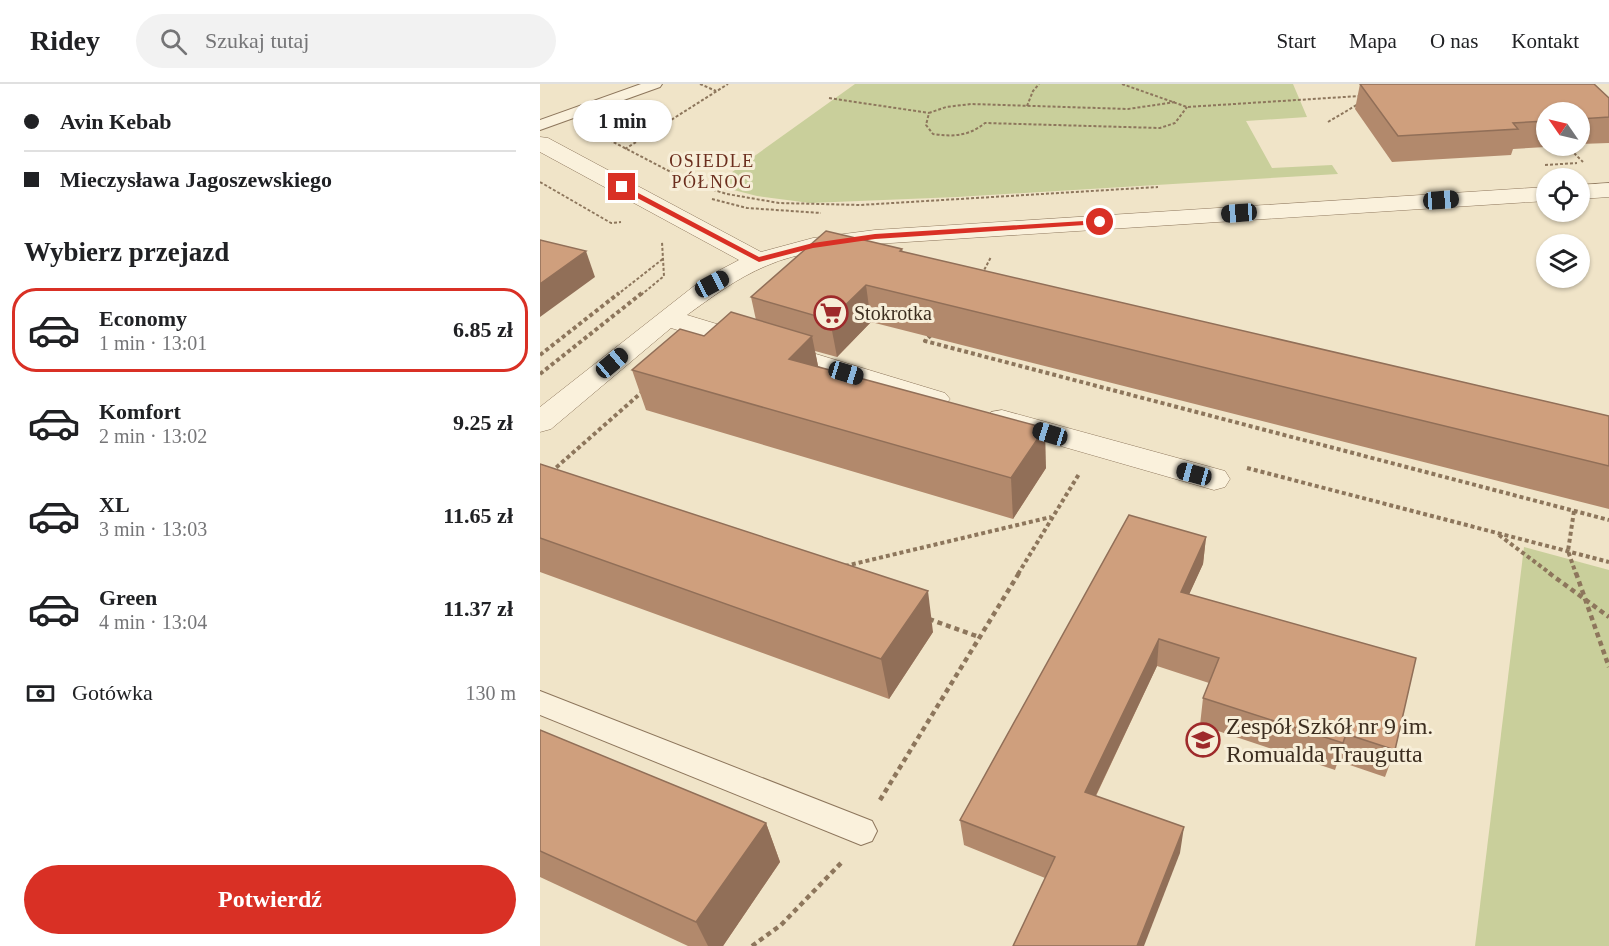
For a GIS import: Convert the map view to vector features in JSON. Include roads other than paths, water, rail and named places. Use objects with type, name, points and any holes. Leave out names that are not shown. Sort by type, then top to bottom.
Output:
[{"type":"street","points":[[540,143],[759,260]]},
{"type":"street","points":[[1590,191],[1609,190]]},
{"type":"street","points":[[540,422],[712,284],[759,260],[813,246],[875,237],[1536,195]]},
{"type":"street","points":[[667,318],[1095,447],[1214,479]]},
{"type":"lane","points":[[540,125],[655,84]]},
{"type":"lane","points":[[540,703],[861,831]]},
{"type":"place","name":"Stokrotka","points":[[831,313]]},
{"type":"place","name":"Zespół Szkół nr 9 im. Romualda Traugutta","points":[[1203,740]]},
{"type":"district","name":"OSIEDLE PÓŁNOC","points":[[712,172]]}]
